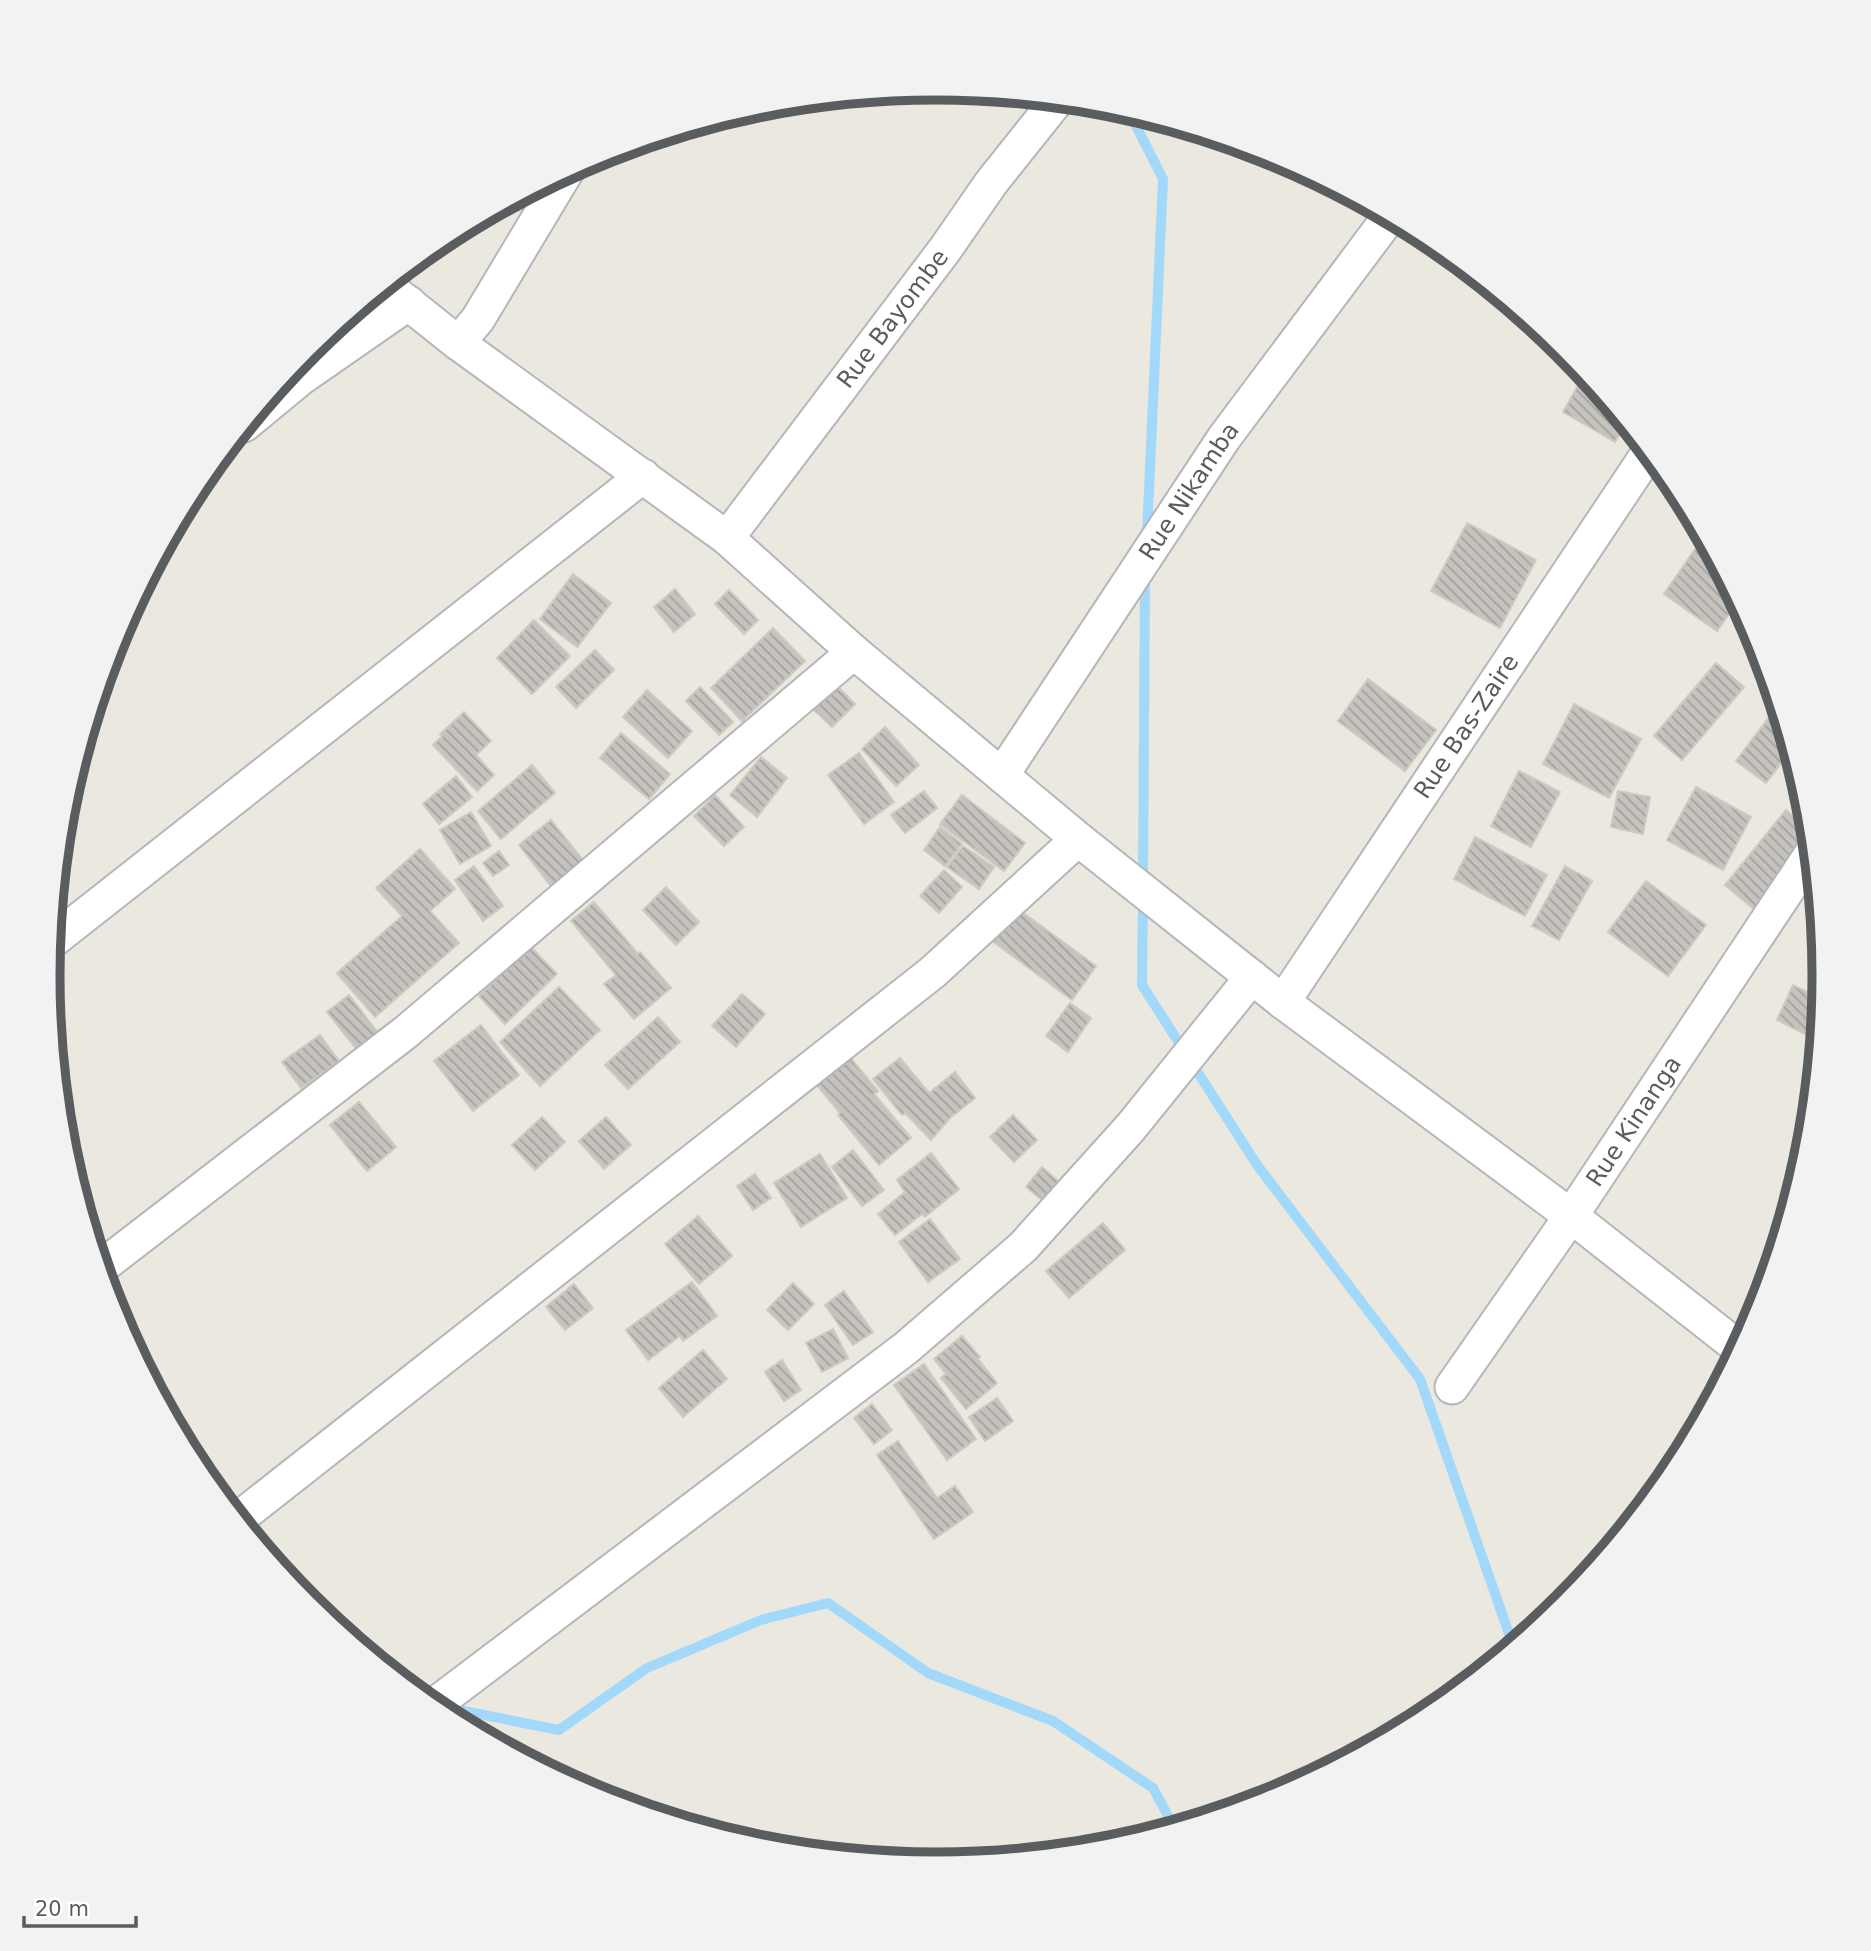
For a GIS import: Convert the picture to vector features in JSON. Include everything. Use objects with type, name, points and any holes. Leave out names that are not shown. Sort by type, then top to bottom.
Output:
[{"type":"street","name":"Rue Bayombe","points":[[727,538],[946,248],[991,183],[1051,107]]},
{"type":"street","points":[[458,343],[478,319],[558,185]]},
{"type":"street","name":"Rue Nikamba","points":[[1002,775],[1224,438],[1384,223]]},
{"type":"street","points":[[276,399],[396,294],[458,343],[727,538],[854,652],[1078,839],[1283,1002],[1571,1216],[1731,1342]]},
{"type":"street","name":"Rue Bas-Zaire","points":[[1283,1002],[1643,460]]},
{"type":"street","points":[[61,934],[643,476]]},
{"type":"street","points":[[108,1262],[406,1032],[854,652]]},
{"type":"street","points":[[245,1514],[933,971],[1078,839]]},
{"type":"street","name":"Rue Kinanga","points":[[1452,1387],[1571,1216],[1804,864]]},
{"type":"street","points":[[442,1699],[906,1348],[1023,1247],[1131,1127],[1252,977]]},
{"type":"building","points":[[1580,383],[1621,431],[1615,442],[1563,412]]},
{"type":"building","points":[[1467,523],[1536,560],[1500,628],[1431,591]]},
{"type":"building","points":[[1698,545],[1731,610],[1717,631],[1664,594]]},
{"type":"building","points":[[573,574],[611,603],[577,647],[540,619]]},
{"type":"building","points":[[675,589],[695,614],[674,632],[654,607]]},
{"type":"building","points":[[729,590],[758,620],[744,634],[715,604]]},
{"type":"building","points":[[534,620],[570,656],[532,694],[497,658]]},
{"type":"building","points":[[773,628],[805,661],[742,721],[711,688]]},
{"type":"building","points":[[595,650],[614,670],[576,708],[556,687]]},
{"type":"building","points":[[1716,663],[1744,687],[1682,760],[1654,736]]},
{"type":"building","points":[[1368,679],[1436,730],[1405,771],[1338,721]]},
{"type":"building","points":[[833,682],[855,704],[832,727],[809,705]]},
{"type":"building","points":[[700,687],[733,722],[719,735],[686,701]]},
{"type":"building","points":[[647,690],[692,731],[668,758],[623,717]]},
{"type":"building","points":[[1574,704],[1641,739],[1609,798],[1543,764]]},
{"type":"building","points":[[464,712],[491,741],[476,755],[494,775],[477,791],[433,745],[442,736],[440,734]]},
{"type":"building","points":[[1770,716],[1772,718],[1784,759],[1766,783],[1736,761]]},
{"type":"building","points":[[885,727],[919,765],[896,786],[862,749]]},
{"type":"building","points":[[621,733],[670,774],[649,799],[600,758]]},
{"type":"building","points":[[859,753],[894,802],[864,824],[828,775]]},
{"type":"building","points":[[761,757],[787,778],[757,817],[730,795]]},
{"type":"building","points":[[532,765],[555,793],[501,839],[478,811]]},
{"type":"building","points":[[1519,771],[1560,792],[1531,847],[1491,826]]},
{"type":"building","points":[[456,776],[472,797],[439,824],[423,804]]},
{"type":"building","points":[[1696,787],[1751,817],[1723,870],[1667,840]]},
{"type":"building","points":[[924,791],[937,808],[905,833],[891,815]]},
{"type":"building","points":[[1618,791],[1650,797],[1643,834],[1611,827]]},
{"type":"building","points":[[715,795],[744,827],[724,846],[694,816]]},
{"type":"building","points":[[962,795],[1025,843],[1004,871],[940,824]]},
{"type":"building","points":[[1786,810],[1797,820],[1803,852],[1755,910],[1725,885]]},
{"type":"building","points":[[471,812],[491,846],[460,864],[440,830]]},
{"type":"building","points":[[551,820],[587,865],[554,890],[519,845]]},
{"type":"building","points":[[940,827],[962,844],[945,866],[924,850]]},
{"type":"building","points":[[1475,837],[1547,875],[1525,916],[1454,879]]},
{"type":"building","points":[[963,846],[994,867],[979,889],[947,867]]},
{"type":"building","points":[[420,849],[455,889],[430,911],[459,943],[375,1017],[337,973],[402,916],[376,888]]},
{"type":"building","points":[[499,851],[509,865],[493,876],[483,863]]},
{"type":"building","points":[[474,866],[503,906],[483,921],[455,880]]},
{"type":"building","points":[[1565,866],[1592,881],[1559,940],[1532,926]]},
{"type":"building","points":[[944,870],[962,887],[939,913],[920,896]]},
{"type":"building","points":[[1646,881],[1706,925],[1668,976],[1608,932]]},
{"type":"building","points":[[666,887],[699,922],[676,945],[643,910]]},
{"type":"building","points":[[594,902],[671,988],[634,1019],[604,984],[616,975],[571,921]]},
{"type":"building","points":[[1015,907],[1096,966],[1072,1000],[991,940]]},
{"type":"building","points":[[530,946],[557,974],[505,1024],[479,996]]},
{"type":"building","points":[[1793,985],[1811,994],[1810,1036],[1777,1020]]},
{"type":"building","points":[[559,987],[600,1030],[540,1086],[500,1042]]},
{"type":"building","points":[[742,994],[765,1014],[736,1047],[712,1026]]},
{"type":"building","points":[[349,995],[379,1034],[358,1051],[327,1012]]},
{"type":"building","points":[[1070,1003],[1091,1018],[1068,1052],[1046,1036]]},
{"type":"building","points":[[658,1017],[680,1042],[628,1089],[605,1065]]},
{"type":"building","points":[[481,1025],[519,1075],[473,1111],[434,1061]]},
{"type":"building","points":[[320,1035],[339,1061],[301,1088],[282,1062]]},
{"type":"building","points":[[849,1056],[878,1091],[874,1094],[911,1138],[879,1165],[816,1084]]},
{"type":"building","points":[[900,1058],[929,1093],[955,1072],[975,1098],[950,1118],[931,1140],[905,1113],[902,1115],[873,1079]]},
{"type":"building","points":[[359,1102],[396,1147],[367,1171],[330,1125]]},
{"type":"building","points":[[1013,1115],[1037,1140],[1014,1162],[990,1137]]},
{"type":"building","points":[[542,1117],[565,1142],[535,1170],[512,1145]]},
{"type":"building","points":[[606,1117],[631,1145],[604,1169],[579,1141]]},
{"type":"building","points":[[853,1150],[884,1190],[862,1206],[832,1167]]},
{"type":"building","points":[[931,1153],[959,1189],[925,1217],[922,1214],[895,1235],[878,1214],[905,1192],[897,1180]]},
{"type":"building","points":[[820,1154],[847,1198],[801,1227],[774,1183]]},
{"type":"building","points":[[1042,1167],[1063,1185],[1047,1204],[1026,1187]]},
{"type":"building","points":[[755,1174],[771,1198],[753,1210],[737,1186]]},
{"type":"building","points":[[698,1216],[732,1256],[699,1284],[665,1244]]},
{"type":"building","points":[[930,1219],[960,1259],[928,1282],[899,1242]]},
{"type":"building","points":[[1103,1223],[1125,1250],[1069,1298],[1046,1271]]},
{"type":"building","points":[[692,1282],[717,1316],[683,1341],[680,1336],[648,1360],[626,1330]]},
{"type":"building","points":[[793,1283],[814,1304],[788,1330],[767,1310]]},
{"type":"building","points":[[574,1284],[593,1308],[565,1330],[546,1307]]},
{"type":"building","points":[[844,1291],[873,1332],[853,1345],[825,1305]]},
{"type":"building","points":[[833,1329],[848,1358],[822,1372],[806,1343]]},
{"type":"building","points":[[962,1336],[997,1383],[966,1409],[941,1378],[946,1374],[934,1359]]},
{"type":"building","points":[[703,1350],[727,1379],[683,1417],[659,1388]]},
{"type":"building","points":[[782,1360],[801,1390],[784,1401],[765,1372]]},
{"type":"building","points":[[924,1364],[976,1439],[947,1460],[894,1385]]},
{"type":"building","points":[[997,1398],[1013,1421],[985,1441],[969,1417]]},
{"type":"building","points":[[872,1404],[892,1430],[874,1444],[854,1418]]},
{"type":"building","points":[[898,1441],[937,1498],[955,1486],[973,1512],[934,1539],[877,1455]]},
{"type":"waterway","points":[[1134,123],[1163,179],[1147,535]]},
{"type":"waterway","points":[[1143,882],[1145,576]]},
{"type":"waterway","points":[[1143,898],[1142,985],[1257,1165],[1420,1379],[1510,1636]]},
{"type":"waterway","points":[[458,1710],[559,1730],[647,1668],[761,1620],[828,1603],[928,1673],[1053,1721],[1153,1788],[1170,1820]]}]
